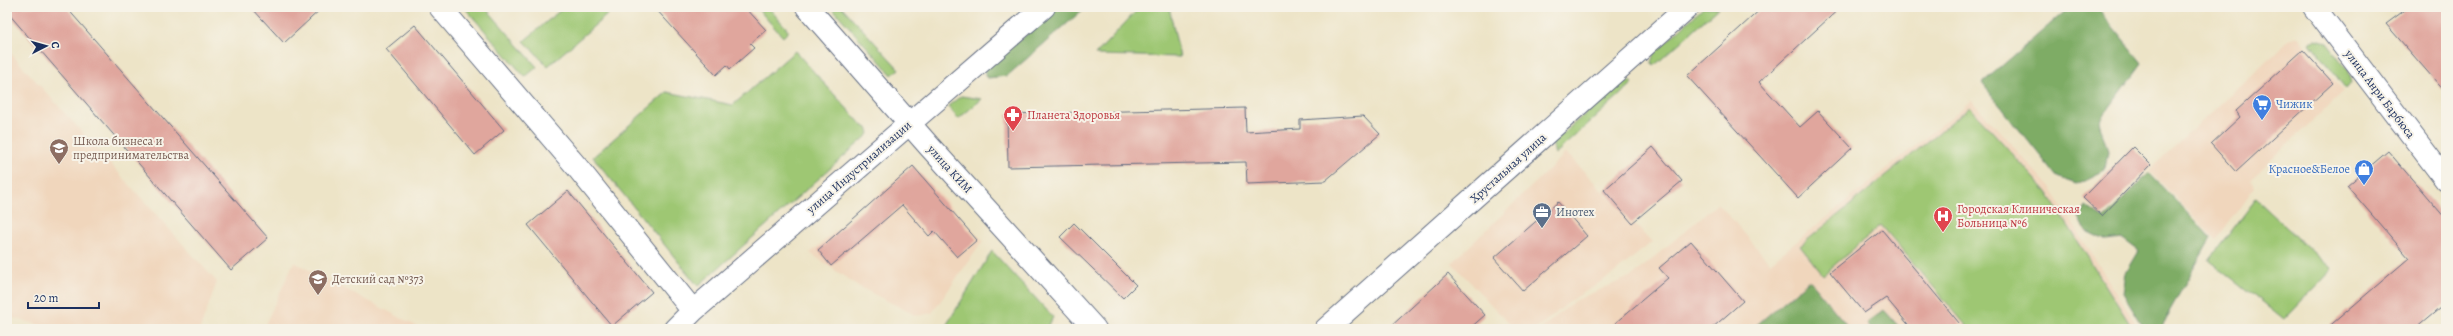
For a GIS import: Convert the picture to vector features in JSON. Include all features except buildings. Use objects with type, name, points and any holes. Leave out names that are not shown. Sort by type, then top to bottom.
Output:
[{"type":"street","points":[[440,7],[577,167],[693,311]]},
{"type":"street","name":"улица КИМ","points":[[807,7],[1095,329]]},
{"type":"street","name":"улица Индустриализации","points":[[675,329],[693,311],[1044,7]]},
{"type":"street","name":"Хрустальная улица","points":[[1326,329],[1688,7]]},
{"type":"street","name":"улица Анри Барбюса","points":[[2314,7],[2446,180]]},
{"type":"shaded area","points":[[2298,36],[2344,91],[2251,179],[2254,188],[2216,240],[2149,170],[2292,38]]},
{"type":"shaded area","name":"Школа бизнеса и предпринимательства","points":[[7,49],[217,282],[200,329],[52,329],[7,316]]},
{"type":"shaded area","name":"Городская Клиническая Больница №6","points":[[1972,100],[2051,189],[2139,329],[1541,329],[1574,301],[1632,276],[1718,203],[1770,263]]},
{"type":"shaded area","points":[[1566,153],[1652,242],[1613,274],[1572,300],[1536,329],[1514,329],[1452,263]]},
{"type":"shaded area","points":[[913,165],[983,241],[932,313],[917,316],[858,286],[810,253]]},
{"type":"shaded area","name":"Детский сад №373","points":[[294,262],[422,329],[263,329]]},
{"type":"green space","points":[[464,7],[485,7],[537,67],[525,77]]},
{"type":"green space","points":[[564,7],[616,7],[548,66],[524,41]]},
{"type":"green space","points":[[756,7],[768,7],[789,31],[783,37]]},
{"type":"green space","points":[[831,7],[842,7],[899,69],[892,75]]},
{"type":"green space","points":[[1058,7],[1086,7],[1007,76],[988,78],[985,76],[985,70]]},
{"type":"green space","points":[[1140,7],[1169,7],[1180,57],[1095,55]]},
{"type":"green space","points":[[1704,7],[1719,7],[1654,66],[1651,63],[1654,53]]},
{"type":"green space","points":[[2070,7],[2097,7],[2142,63],[2099,122],[2108,151],[2105,170],[2077,184],[2057,177],[1982,83]]},
{"type":"green space","points":[[2316,40],[2327,43],[2347,69],[2351,83],[2346,89],[2310,42]]},
{"type":"green space","points":[[795,51],[861,124],[868,129],[869,134],[698,286],[593,157],[667,92],[733,105]]},
{"type":"green space","points":[[1630,81],[1633,83],[1555,154],[1552,143],[1619,84]]},
{"type":"green space","points":[[961,96],[982,99],[958,119],[948,106]]},
{"type":"green space","points":[[1970,107],[2047,192],[2133,329],[1969,329],[1881,225],[1823,275],[1800,246]]},
{"type":"green space","points":[[2149,173],[2211,238],[2160,328],[2142,324],[2123,293],[2126,273],[2139,251],[2123,239],[2107,241],[2086,231],[2079,217],[2085,206],[2104,218]]},
{"type":"green space","points":[[2256,199],[2332,270],[2284,320],[2209,260]]},
{"type":"green space","points":[[992,251],[1053,317],[1047,329],[944,329]]},
{"type":"green space","points":[[1809,280],[1850,329],[1752,329]]},
{"type":"green space","points":[[1884,310],[1901,329],[1872,329],[1867,323]]},
{"type":"place","name":"Чижик","points":[[2262,121]]},
{"type":"place","name":"Планета Здоровья","points":[[1013,132]]},
{"type":"place","name":"Школа бизнеса и предпринимательства","points":[[59,165]]},
{"type":"place","name":"Красное&Белое","points":[[2364,186]]},
{"type":"place","name":"Инотех","points":[[1542,229]]},
{"type":"place","name":"Городская Клиническая Больница №6","points":[[1943,233]]},
{"type":"place","name":"Детский сад №373","points":[[318,296]]}]
